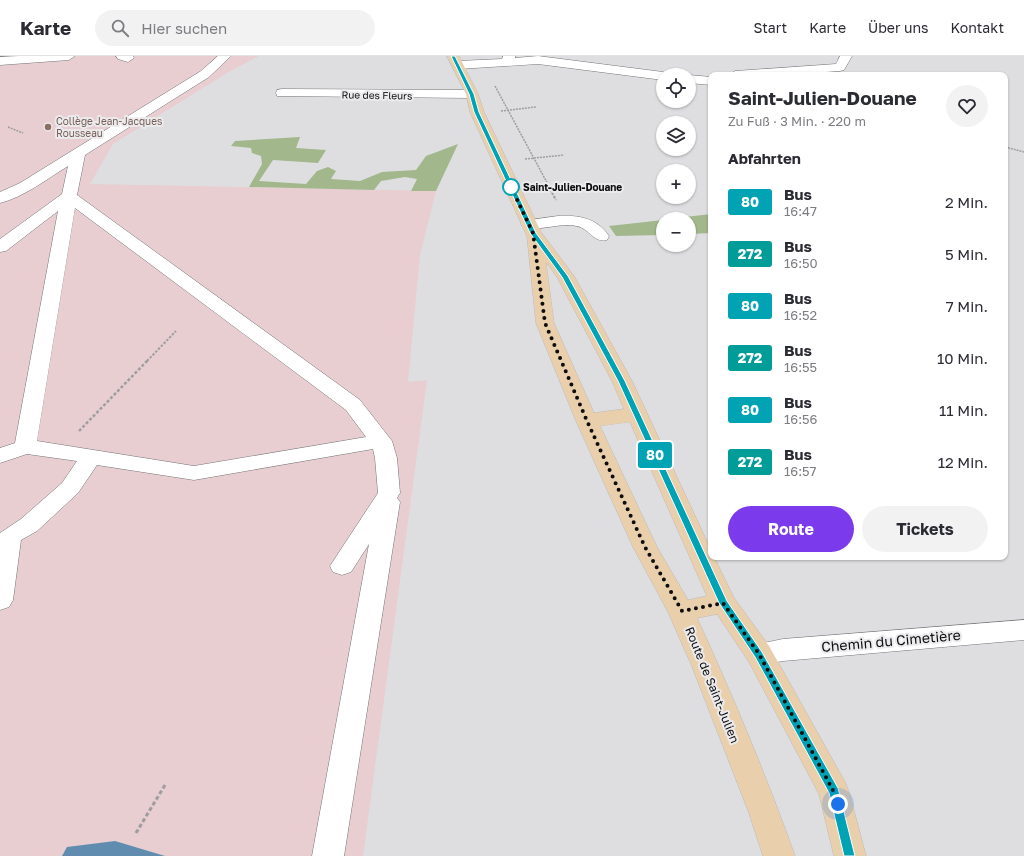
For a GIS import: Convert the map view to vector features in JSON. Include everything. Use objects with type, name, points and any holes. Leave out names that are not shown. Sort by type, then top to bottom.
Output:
[{"type":"main road","points":[[456,60],[472,94],[477,112],[531,229],[565,276],[622,381],[723,603],[759,654],[834,792],[850,856]]},
{"type":"main road","name":"Route de Saint-Julien","points":[[531,229],[545,323],[573,390],[645,547],[682,611],[764,813],[779,856]]},
{"type":"main road","points":[[542,296],[575,294]]},
{"type":"main road","points":[[587,421],[637,414]]},
{"type":"main road","points":[[682,611],[723,603]]},
{"type":"street","points":[[0,61],[70,56]]},
{"type":"street","points":[[51,62],[75,56]]},
{"type":"street","points":[[0,198],[25,186],[204,74],[225,56]]},
{"type":"street","points":[[781,72],[840,68],[846,56]]},
{"type":"street","points":[[456,60],[484,62],[509,59],[538,60],[656,75]]},
{"type":"street","points":[[696,78],[708,77]]},
{"type":"street","points":[[696,80],[708,82]]},
{"type":"street","name":"Rue des Fleurs","points":[[282,93],[472,94]]},
{"type":"street","points":[[25,447],[69,196],[78,153]]},
{"type":"street","points":[[0,247],[69,196]]},
{"type":"street","points":[[69,196],[353,404],[381,441],[386,458],[389,493],[328,856]]},
{"type":"street","points":[[531,229],[564,220],[589,225],[597,230],[601,236]]},
{"type":"street","points":[[0,456],[25,447],[60,450],[91,457],[194,473],[381,441]]},
{"type":"street","points":[[0,600],[5,535],[29,525],[70,488],[91,457]]},
{"type":"street","points":[[342,566],[389,493]]},
{"type":"street","name":"Chemin du Cimetière","points":[[759,654],[783,650],[1024,630]]},
{"type":"path","points":[[484,62],[532,158],[564,213],[564,220]]},
{"type":"path","points":[[477,112],[536,107]]},
{"type":"path","points":[[8,127],[23,133]]},
{"type":"path","points":[[1008,148],[1024,152]]},
{"type":"path","points":[[499,161],[564,155]]},
{"type":"path","points":[[60,450],[176,331]]},
{"type":"path","points":[[136,833],[165,785]]},
{"type":"shaded area","points":[[0,56],[259,56],[227,73],[113,144],[90,184],[436,191],[420,255],[408,382],[427,380],[363,856],[0,856]]},
{"type":"green space","points":[[300,137],[296,148],[326,150],[318,163],[273,160],[259,181],[306,184],[317,171],[328,167],[336,171],[331,179],[360,181],[382,172],[416,170],[426,156],[458,144],[436,191],[411,191],[417,179],[405,177],[381,181],[374,190],[249,187],[262,164],[261,156],[252,153],[251,148],[231,146],[235,141]]},
{"type":"green space","points":[[708,214],[708,233],[696,234],[696,216]]},
{"type":"green space","points":[[656,221],[656,235],[616,236],[609,226]]},
{"type":"water","points":[[115,841],[165,856],[62,856],[67,847]]},
{"type":"bus line","name":"80","points":[[453,56],[472,94],[477,112],[533,233],[565,276],[622,381],[723,603],[759,654],[834,792],[850,856]]},
{"type":"place","name":"Collège Jean-Jacques Rousseau","points":[[48,127]]},
{"type":"place","name":"Saint-Julien-Douane","points":[[511,187]]},
{"type":"route","points":[[511,187],[533,233],[545,323],[573,390],[645,547],[682,611],[723,603],[759,654],[834,792],[838,804]]}]
